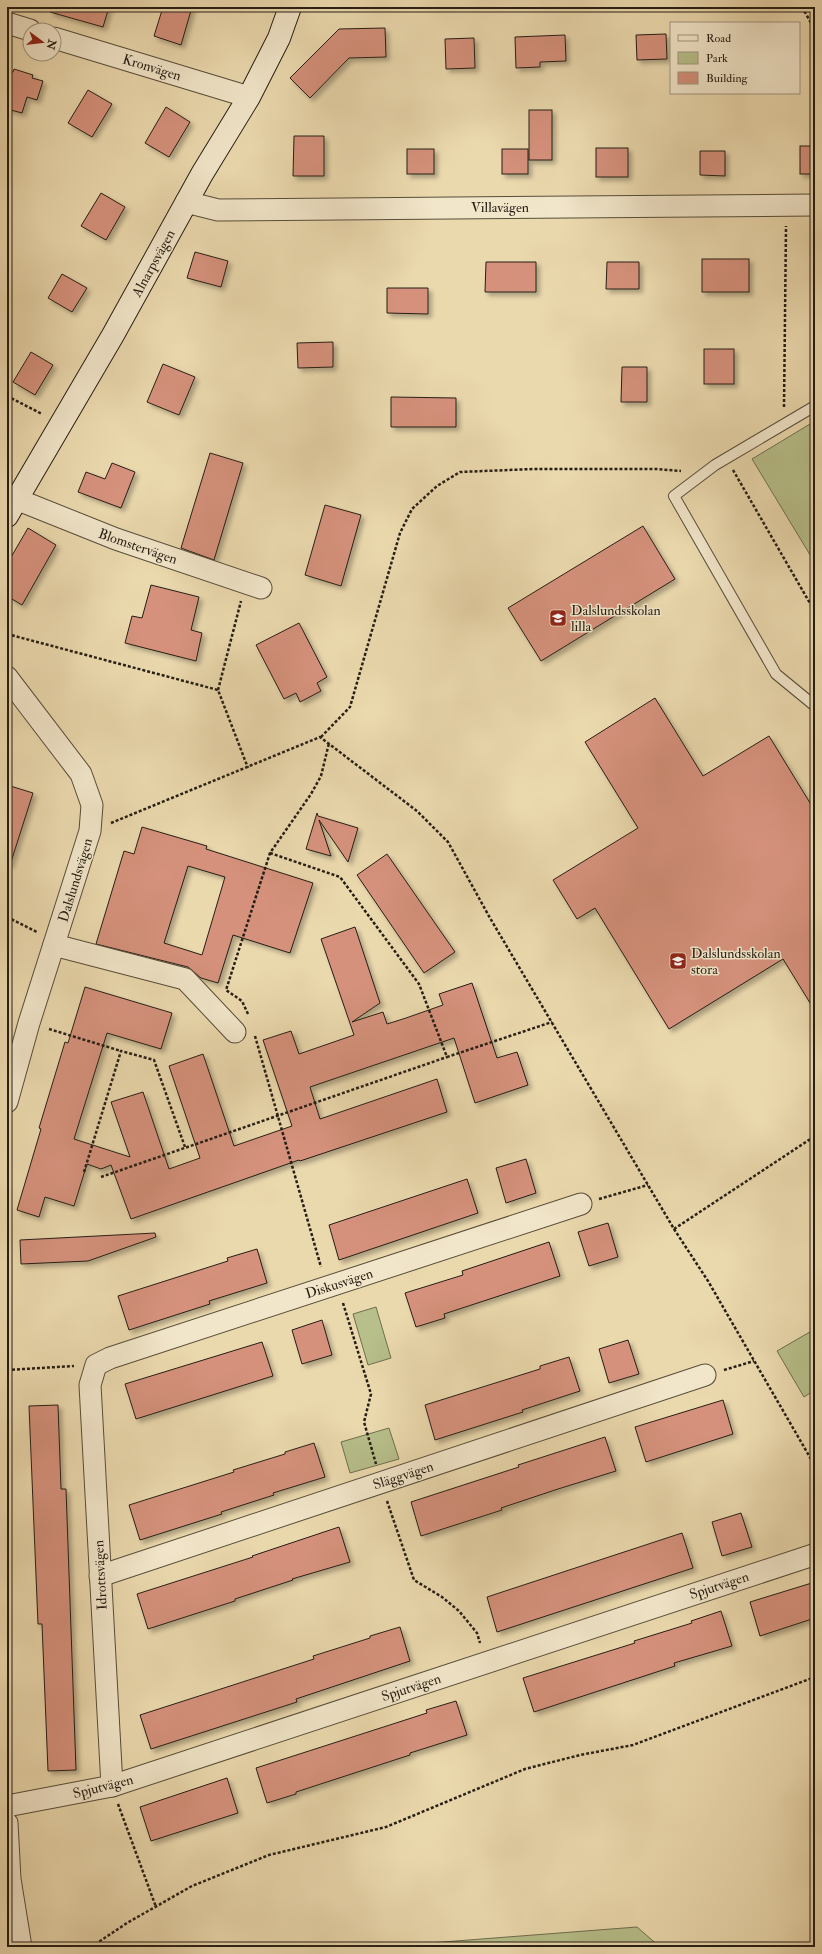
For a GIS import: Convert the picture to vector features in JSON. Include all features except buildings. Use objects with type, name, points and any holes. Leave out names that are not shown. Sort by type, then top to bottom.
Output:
[{"type":"street","name":"Alnarpsvägen","points":[[12,507],[113,335],[186,202],[249,97],[279,38],[290,7]]},
{"type":"street","points":[[7,23],[22,28]]},
{"type":"street","name":"Kronvägen","points":[[62,40],[249,97]]},
{"type":"street","name":"Villavägen","points":[[186,202],[218,210],[815,205]]},
{"type":"street","name":"Blomstervägen","points":[[12,507],[116,539],[253,586]]},
{"type":"street","name":"Dalslundsvägen","points":[[7,677],[82,774],[92,805],[90,831],[29,1023],[7,1102]]},
{"type":"street","points":[[54,944],[185,979],[246,1027]]},
{"type":"street","name":"Diskusvägen","points":[[96,1365],[110,1358],[582,1204]]},
{"type":"street","name":"Idrottsvägen","points":[[96,1365],[90,1386],[112,1786]]},
{"type":"street","name":"Släggvägen","points":[[100,1576],[705,1375]]},
{"type":"street","name":"Spjutvägen","points":[[7,1806],[112,1786],[812,1554]]},
{"type":"street","points":[[7,1823],[10,1879],[22,1947]]},
{"type":"lane","points":[[815,406],[726,458],[674,496],[776,674],[815,706]]},
{"type":"path","points":[[802,7],[815,30]]},
{"type":"path","points":[[783,424],[786,205]]},
{"type":"path","points":[[7,396],[61,424]]},
{"type":"path","points":[[726,458],[815,612]]},
{"type":"path","points":[[90,831],[248,768],[320,737],[350,708],[400,533],[412,509],[437,486],[460,472],[656,469],[705,473]]},
{"type":"path","points":[[248,768],[218,690],[253,586]]},
{"type":"path","points":[[7,634],[218,690]]},
{"type":"path","points":[[320,737],[330,743],[417,811],[448,842],[552,1022],[674,1229],[708,1281],[815,1466]]},
{"type":"path","points":[[327,1287],[278,1114],[246,1027],[242,1001],[226,990],[270,853],[311,794],[321,776],[330,743]]},
{"type":"path","points":[[270,853],[340,877],[419,984],[447,1057]]},
{"type":"path","points":[[7,917],[36,932],[54,944]]},
{"type":"path","points":[[101,1177],[278,1114],[552,1022]]},
{"type":"path","points":[[29,1023],[154,1060],[185,1147]]},
{"type":"path","points":[[84,1172],[122,1051]]},
{"type":"path","points":[[674,1229],[815,1136]]},
{"type":"path","points":[[582,1204],[648,1185]]},
{"type":"path","points":[[705,1375],[754,1361]]},
{"type":"path","points":[[7,1370],[96,1365]]},
{"type":"path","points":[[91,1947],[192,1886],[269,1855],[386,1827],[525,1769],[580,1755],[633,1745],[815,1677]]},
{"type":"path","points":[[112,1786],[156,1907]]},
{"type":"green space","points":[[815,421],[815,563],[752,459]]},
{"type":"green space","points":[[376,1307],[391,1358],[368,1365],[353,1314]]},
{"type":"green space","points":[[815,1329],[815,1390],[804,1397],[777,1351]]},
{"type":"green space","points":[[389,1428],[399,1459],[350,1473],[341,1442]]},
{"type":"green space","points":[[637,1927],[660,1947],[387,1947],[391,1946]]},
{"type":"place","name":"Dalslundsskolan lilla","points":[[558,618]]},
{"type":"place","name":"Dalslundsskolan stora","points":[[678,961]]}]
